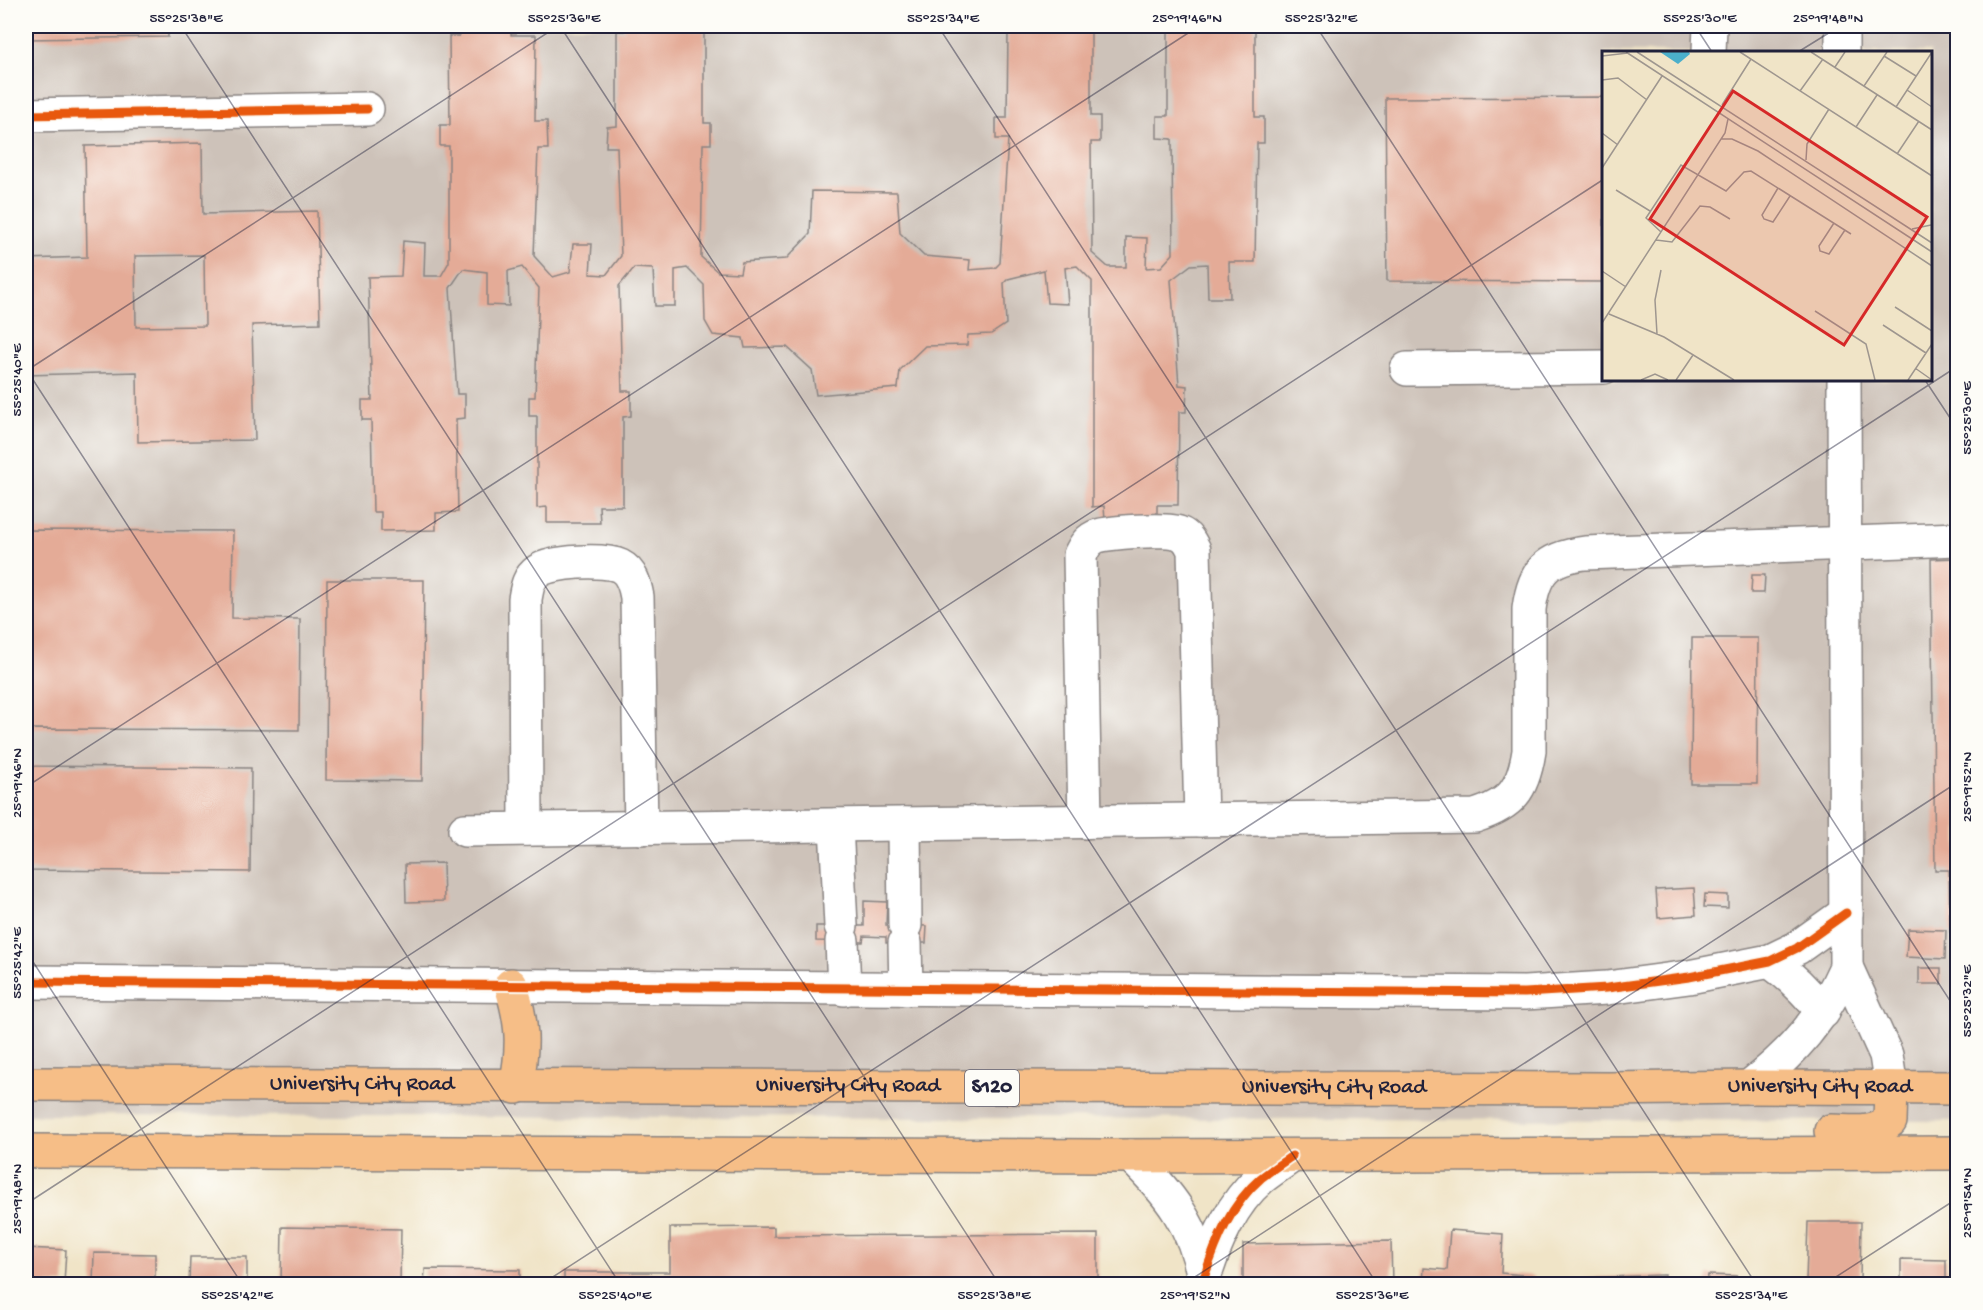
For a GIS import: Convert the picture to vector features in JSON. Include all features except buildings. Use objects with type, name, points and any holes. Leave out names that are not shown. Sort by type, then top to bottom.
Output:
[{"type":"main road","points":[[511,985],[522,1031],[522,1059],[516,1087]]},
{"type":"main road","name":"University City Road","points":[[26,1084],[516,1087],[1958,1088]]},
{"type":"main road","points":[[1644,1154],[1665,1144],[1711,1132],[1872,1131],[1882,1127],[1890,1120],[1891,1088]]},
{"type":"main road","points":[[33,1154],[1292,1156],[1958,1153]]},
{"type":"street","points":[[1709,51],[1710,26]]},
{"type":"street","points":[[1842,26],[1842,51]]},
{"type":"street","points":[[26,115],[368,109]]},
{"type":"street","points":[[1407,369],[1602,367]]},
{"type":"street","points":[[1749,1087],[1776,1066],[1802,1041],[1836,991],[1846,967],[1844,381]]},
{"type":"street","points":[[1085,822],[1080,555],[1085,544],[1095,537],[1106,534],[1165,530],[1178,532],[1188,539],[1194,550],[1201,820]]},
{"type":"street","points":[[465,830],[1475,816],[1497,809],[1514,794],[1526,774],[1529,751],[1529,609],[1532,587],[1544,568],[1562,556],[1585,553],[1958,539]]},
{"type":"street","points":[[526,829],[525,599],[527,584],[537,571],[552,564],[604,562],[621,567],[633,580],[637,597],[641,828]]},
{"type":"street","points":[[904,824],[906,989]]},
{"type":"street","points":[[836,825],[844,989]]},
{"type":"street","points":[[26,982],[1525,993],[1630,985],[1689,977],[1770,961],[1797,948],[1846,913]]},
{"type":"street","points":[[1770,961],[1808,992],[1823,1012]]},
{"type":"street","points":[[1846,967],[1886,1055],[1891,1088]]},
{"type":"street","points":[[1131,1156],[1158,1182],[1180,1210],[1195,1243],[1204,1281]]},
{"type":"street","points":[[1204,1281],[1216,1241],[1235,1208],[1260,1178],[1292,1156]]},
{"type":"shaded area","points":[[26,26],[1957,26],[1957,1121],[26,1115]]},
{"type":"cycle path","points":[[26,115],[367,109]]},
{"type":"cycle path","points":[[26,982],[1525,993],[1607,988],[1689,977],[1770,961],[1797,948],[1846,913]]},
{"type":"cycle path","points":[[1204,1278],[1219,1237],[1241,1199],[1261,1178],[1292,1156]]}]
